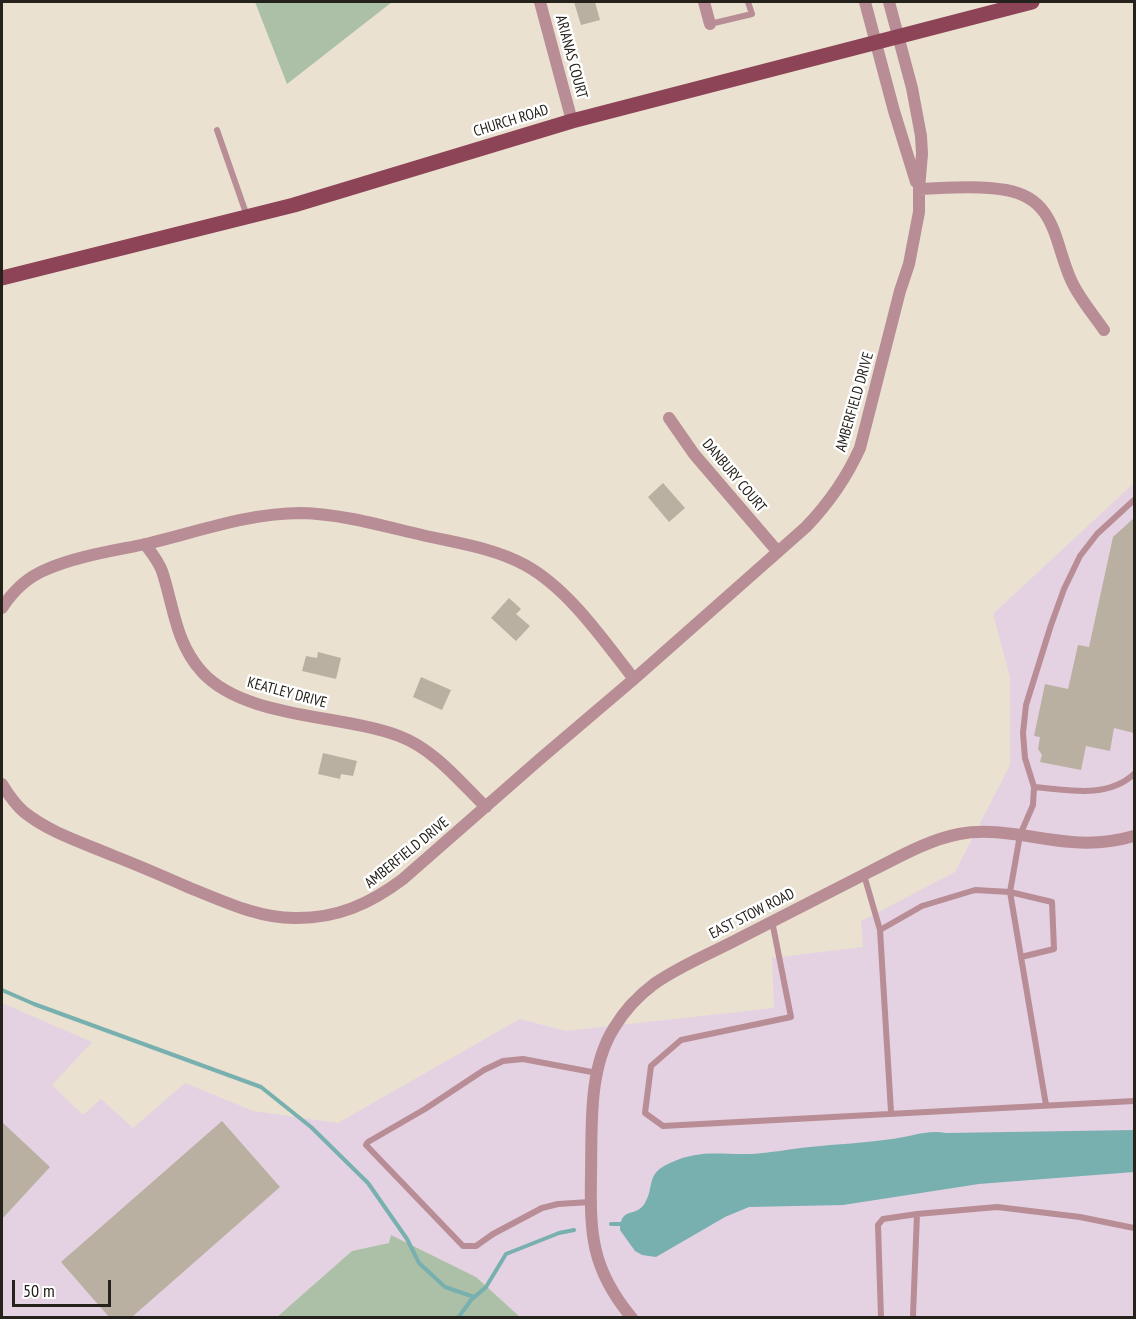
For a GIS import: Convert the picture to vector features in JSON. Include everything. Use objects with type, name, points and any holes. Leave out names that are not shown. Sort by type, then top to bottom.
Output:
[{"type":"main road","name":"CHURCH ROAD","points":[[2,278],[294,205],[572,121],[1032,2]]},
{"type":"street","name":"ARIANAS COURT","points":[[540,2],[572,121]]},
{"type":"street","points":[[704,2],[710,24]]},
{"type":"street","name":"AMBERFIELD DRIVE","points":[[865,2],[919,189]]},
{"type":"street","name":"AMBERFIELD DRIVE","points":[[2,784],[10,798],[24,812],[58,832],[231,905],[271,916],[292,918],[332,915],[370,902],[403,879],[634,679],[806,527],[838,490],[860,448],[909,264],[919,212],[921,136],[912,88],[889,2]]},
{"type":"street","points":[[919,189],[1000,189],[1021,195],[1033,202],[1052,223],[1072,281],[1104,330]]},
{"type":"street","name":"DANBURY COURT","points":[[669,417],[694,454],[778,552]]},
{"type":"street","points":[[2,608],[13,592],[28,579],[45,570],[225,524],[264,516],[304,513],[363,522],[492,551],[524,564],[550,582],[593,628],[634,679]]},
{"type":"street","name":"KEATLEY DRIVE","points":[[145,544],[161,569],[171,613],[180,638],[193,661],[211,680],[234,694],[264,705],[384,731],[413,742],[426,749],[486,807]]},
{"type":"street","name":"EAST STOW ROAD","points":[[632,1317],[601,1271],[593,1243],[590,1202],[597,1073],[604,1046],[613,1029],[637,998],[668,975],[772,921],[915,850],[958,834],[981,832],[1093,843],[1134,836]]},
{"type":"lane","points":[[710,24],[752,14],[748,2]]},
{"type":"lane","points":[[217,129],[247,217]]},
{"type":"lane","points":[[1046,1105],[1010,892],[1020,835],[1033,805],[1034,787],[1025,758],[1023,733],[1026,705],[1051,625],[1080,556],[1097,534],[1134,500]]},
{"type":"lane","points":[[1034,787],[1094,792],[1125,783],[1134,774]]},
{"type":"lane","points":[[864,875],[880,930],[891,1112]]},
{"type":"lane","points":[[880,930],[922,906],[975,890],[1010,892],[1052,902],[1054,949],[1021,957]]},
{"type":"lane","points":[[772,921],[791,1017],[681,1040],[651,1066],[645,1113],[663,1126],[891,1112],[1134,1101]]},
{"type":"lane","points":[[590,1202],[558,1204],[542,1208],[493,1234],[476,1246],[463,1246],[366,1145],[455,1091],[484,1070],[503,1061],[523,1059],[597,1073]]},
{"type":"lane","points":[[881,1317],[878,1225],[884,1219],[997,1207],[1080,1217],[1134,1228]]},
{"type":"lane","points":[[914,1317],[917,1214]]},
{"type":"shaded area","points":[[1134,483],[1134,1317],[520,1317],[476,1277],[391,1235],[390,1243],[352,1251],[277,1317],[2,1317],[2,1003],[92,1042],[52,1085],[83,1115],[101,1099],[133,1128],[185,1083],[253,1111],[338,1123],[520,1019],[566,1031],[774,1008],[772,958],[863,947],[861,921],[955,872],[1010,765],[1010,677],[993,614]]},
{"type":"green space","points":[[255,2],[392,2],[287,84]]},
{"type":"green space","points":[[391,1235],[476,1277],[520,1317],[277,1317],[352,1251],[389,1243]]},
{"type":"water","points":[[1134,1130],[1134,1172],[979,1184],[843,1205],[749,1207],[725,1217],[656,1257],[642,1255],[635,1251],[620,1230],[623,1217],[641,1208],[645,1203],[657,1172],[670,1163],[691,1156],[758,1153],[882,1140],[932,1132]]},
{"type":"building","points":[[574,2],[595,2],[600,20],[581,25]]},
{"type":"building","points":[[663,483],[685,508],[669,522],[648,497]]},
{"type":"building","points":[[1134,518],[1134,733],[1114,728],[1110,751],[1086,746],[1081,770],[1040,762],[1042,755],[1038,749],[1040,737],[1034,736],[1045,684],[1068,689],[1078,645],[1089,647],[1113,537]]},
{"type":"building","points":[[509,598],[521,609],[516,614],[530,626],[516,641],[491,618]]},
{"type":"building","points":[[318,652],[341,658],[336,679],[302,671],[306,656],[317,658]]},
{"type":"building","points":[[421,677],[451,690],[442,710],[413,697]]},
{"type":"building","points":[[323,753],[357,761],[353,776],[341,774],[340,779],[318,774]]},
{"type":"building","points":[[222,1121],[280,1187],[132,1317],[109,1317],[61,1262]]},
{"type":"building","points":[[2,1122],[50,1167],[2,1219]]},
{"type":"waterway","points":[[2,990],[34,1004],[261,1087],[311,1127],[368,1183],[407,1239],[419,1263],[445,1287],[474,1297]]},
{"type":"waterway","points":[[611,1224],[624,1224]]},
{"type":"waterway","points":[[458,1318],[471,1300],[486,1287],[506,1254],[559,1233],[574,1230]]}]
